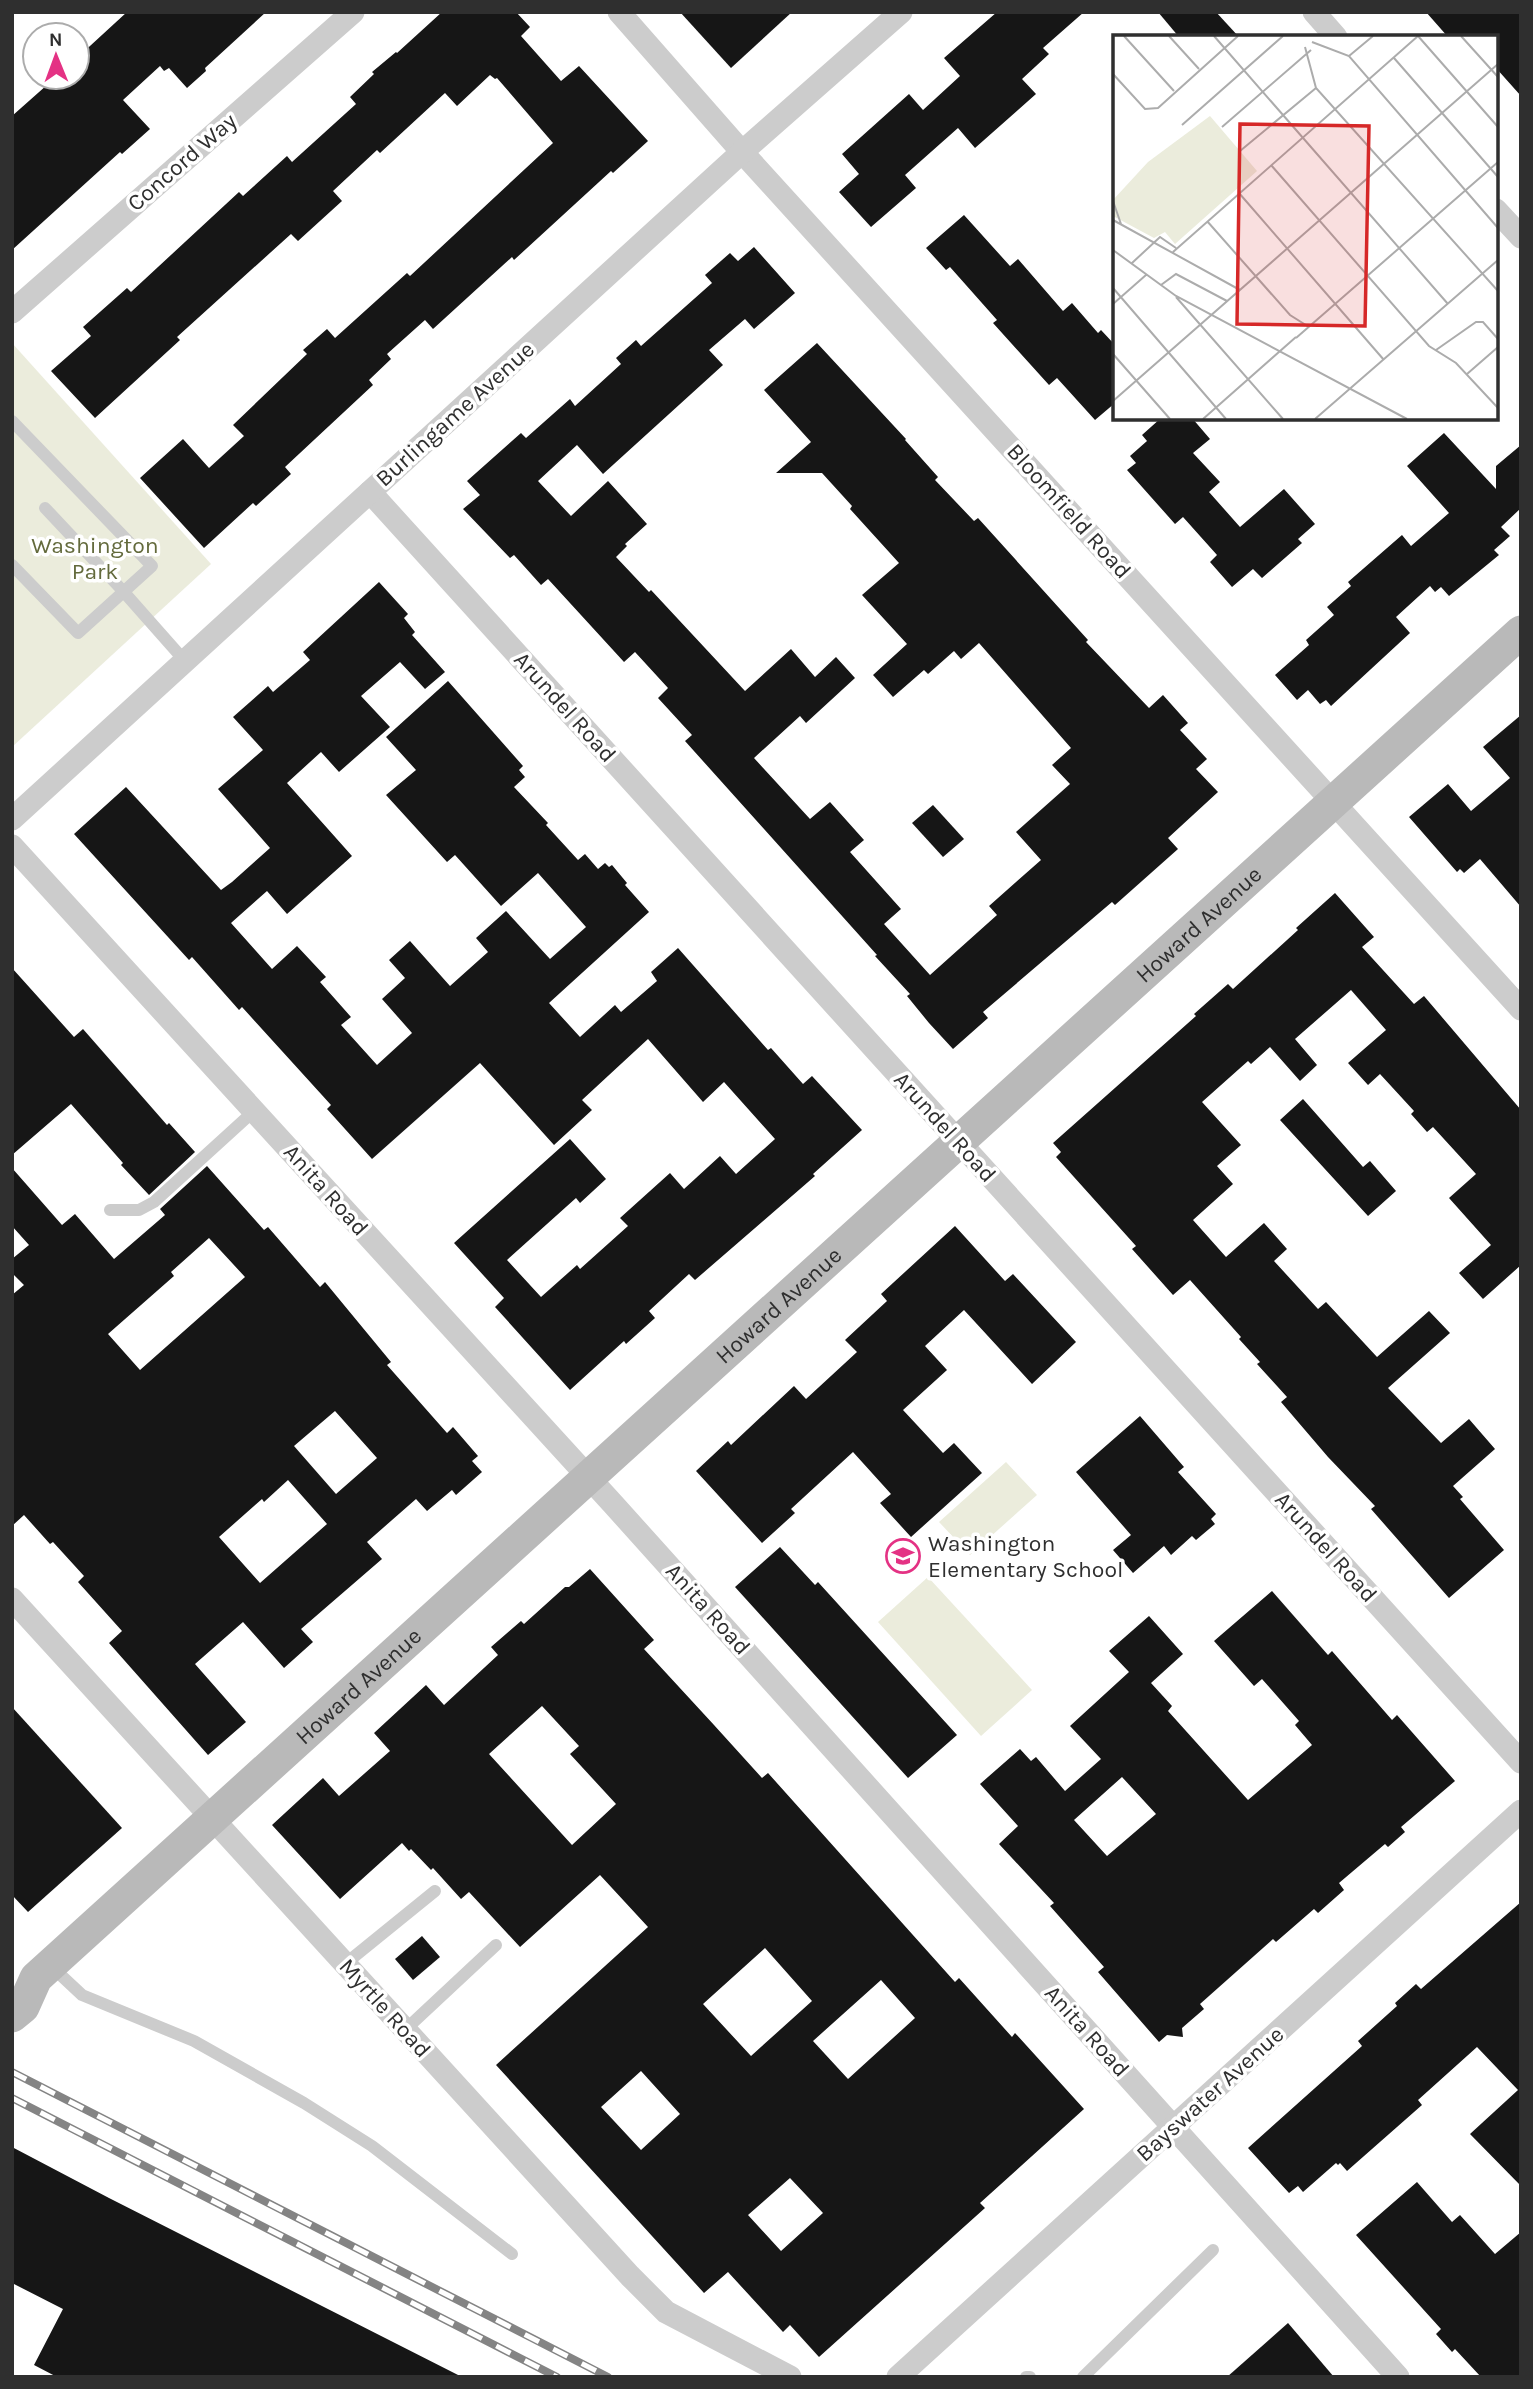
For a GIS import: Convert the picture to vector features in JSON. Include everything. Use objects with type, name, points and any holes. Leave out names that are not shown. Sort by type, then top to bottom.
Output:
[{"type":"street","name":"Concord Way","points":[[12,312],[353,12]]},
{"type":"street","name":"Bloomfield Road","points":[[619,12],[742,152],[1521,1009]]},
{"type":"street","name":"Burlingame Avenue","points":[[12,819],[742,152],[901,12]]},
{"type":"street","points":[[1314,12],[1334,35]]},
{"type":"street","points":[[1498,212],[1521,237]]},
{"type":"street","name":"Arundel Road","points":[[370,492],[1521,1762]]},
{"type":"street","name":"Howard Avenue","points":[[12,2016],[23,2007],[28,1973],[213,1819],[1521,632]]},
{"type":"street","name":"Anita Road","points":[[12,846],[588,1476],[1398,2377]]},
{"type":"street","name":"Myrtle Road","points":[[12,1599],[630,2276],[666,2312],[790,2377]]},
{"type":"street","name":"Bayswater Avenue","points":[[898,2377],[1521,1811]]},
{"type":"lane","points":[[12,421],[152,566],[78,633],[12,565]]},
{"type":"lane","points":[[45,508],[184,660]]},
{"type":"lane","points":[[110,1210],[139,1210],[154,1202],[254,1111]]},
{"type":"lane","points":[[345,1964],[435,1891]]},
{"type":"lane","points":[[405,2030],[496,1945]]},
{"type":"lane","points":[[28,1973],[194,2041],[304,2103],[372,2146],[512,2254]]},
{"type":"lane","points":[[1083,2377],[1213,2250]]},
{"type":"green space","name":"Washington Park","points":[[12,343],[211,564],[12,747]]},
{"type":"green space","points":[[1006,1462],[1037,1495],[970,1555],[939,1522]]},
{"type":"green space","points":[[928,1577],[1032,1690],[981,1736],[878,1622]]},
{"type":"building","points":[[127,12],[266,12],[187,88],[169,68],[164,71],[160,66],[123,100],[150,129],[122,154],[120,152],[12,250],[12,116],[40,91],[91,91],[91,45]]},
{"type":"building","points":[[442,12],[516,12],[530,27],[521,36],[561,81],[579,66],[648,141],[613,173],[611,171],[514,260],[512,257],[433,329],[425,320],[387,354],[391,359],[369,380],[373,385],[285,467],[291,474],[256,506],[253,503],[204,548],[140,478],[183,439],[209,468],[244,436],[233,425],[307,354],[303,350],[327,329],[335,338],[407,273],[410,276],[553,143],[497,78],[490,75],[457,106],[445,93],[380,153],[377,150],[333,191],[342,201],[298,241],[291,234],[177,337],[180,340],[95,418],[51,371],[91,336],[83,327],[127,288],[131,292],[239,192],[243,196],[287,156],[292,162],[356,104],[350,97],[374,74],[372,72]]},
{"type":"building","points":[[680,12],[792,12],[731,68]]},
{"type":"building","points":[[997,12],[1084,12],[1043,48],[1049,54],[1022,79],[1036,94],[975,148],[958,128],[905,175],[916,188],[871,227],[839,192],[859,174],[842,154],[909,94],[923,110],[960,76],[944,58]]},
{"type":"building","points":[[1158,12],[1216,12],[1237,35],[1177,35]]},
{"type":"building","points":[[1426,12],[1521,12],[1521,96],[1498,70],[1498,35],[1446,35]]},
{"type":"building","points":[[964,215],[1010,266],[1018,259],[1063,311],[1072,303],[1098,333],[1101,330],[1113,343],[1113,405],[1095,420],[1057,378],[1049,385],[993,323],[997,320],[950,267],[946,270],[926,248]]},
{"type":"building","points":[[754,247],[795,293],[754,329],[745,319],[709,350],[723,365],[603,474],[577,445],[538,481],[571,516],[608,481],[647,524],[625,544],[627,546],[616,557],[649,592],[651,590],[745,691],[791,649],[815,677],[836,657],[855,678],[806,723],[800,716],[754,758],[810,819],[830,802],[864,840],[850,852],[901,909],[884,924],[930,975],[997,915],[989,906],[1041,860],[1016,832],[1070,784],[1052,765],[1071,748],[979,643],[961,659],[954,651],[928,674],[924,670],[893,697],[873,675],[907,644],[862,595],[899,563],[850,509],[852,506],[822,473],[776,473],[811,442],[764,390],[817,343],[906,439],[938,477],[935,480],[974,521],[978,518],[1088,640],[1086,642],[1149,708],[1163,695],[1188,723],[1180,730],[1207,759],[1196,769],[1218,792],[1168,838],[1178,849],[1115,905],[1112,902],[983,1012],[988,1018],[953,1049],[907,996],[910,994],[875,956],[877,955],[685,741],[692,735],[658,698],[668,688],[635,652],[624,662],[548,579],[541,585],[514,555],[510,558],[463,509],[480,495],[467,481],[521,433],[526,438],[570,399],[575,406],[621,364],[616,358],[636,340],[641,346],[712,283],[705,275],[730,253],[738,261]]},
{"type":"building","points":[[1159,420],[1194,420],[1210,439],[1193,453],[1220,482],[1209,492],[1240,527],[1284,489],[1315,524],[1298,539],[1302,543],[1262,578],[1253,569],[1232,587],[1210,562],[1217,555],[1183,517],[1175,524],[1127,470],[1136,463],[1130,456],[1147,441],[1142,435]]},
{"type":"building","points":[[1444,433],[1496,489],[1496,466],[1521,445],[1521,508],[1501,527],[1510,536],[1494,550],[1499,555],[1449,596],[1441,587],[1435,592],[1430,586],[1396,617],[1410,633],[1331,706],[1326,700],[1320,704],[1308,690],[1297,700],[1275,675],[1309,645],[1306,640],[1334,615],[1327,607],[1351,586],[1348,582],[1402,535],[1411,546],[1449,513],[1407,466]]},
{"type":"building","points":[[379,582],[408,614],[404,618],[415,632],[412,635],[445,672],[425,689],[400,662],[361,696],[390,727],[339,772],[321,752],[287,783],[352,856],[287,914],[267,891],[231,923],[272,969],[297,946],[326,977],[320,982],[351,1017],[341,1025],[377,1065],[412,1033],[382,999],[405,978],[389,960],[410,941],[450,986],[488,952],[476,938],[506,911],[550,959],[586,927],[538,873],[501,906],[455,855],[447,862],[386,795],[416,770],[386,737],[448,681],[523,766],[519,770],[525,777],[514,787],[548,823],[546,825],[578,860],[585,854],[598,869],[605,863],[609,867],[612,865],[627,883],[625,885],[649,912],[549,1003],[580,1037],[615,1005],[621,1012],[657,981],[651,972],[678,948],[768,1050],[771,1048],[803,1084],[812,1076],[862,1130],[813,1174],[815,1176],[695,1280],[689,1274],[649,1311],[655,1318],[626,1344],[624,1341],[570,1390],[495,1307],[504,1298],[454,1243],[570,1139],[606,1179],[580,1203],[576,1198],[507,1260],[541,1297],[577,1265],[580,1269],[628,1226],[620,1218],[670,1173],[684,1189],[720,1156],[736,1174],[775,1139],[724,1082],[703,1102],[648,1039],[582,1100],[592,1110],[554,1145],[480,1063],[372,1159],[327,1109],[331,1105],[242,1007],[239,1010],[192,957],[189,960],[74,834],[126,787],[221,890],[232,882],[270,848],[218,789],[263,750],[233,717],[268,686],[273,692],[310,660],[303,652]]},
{"type":"building","points":[[1521,715],[1521,907],[1480,859],[1464,873],[1460,869],[1457,872],[1409,817],[1448,784],[1471,811],[1510,778],[1483,747]]},
{"type":"building","points":[[933,805],[964,839],[943,857],[912,823]]},
{"type":"building","points":[[1335,893],[1374,937],[1362,947],[1414,1004],[1424,996],[1521,1110],[1521,1265],[1483,1299],[1459,1273],[1491,1245],[1449,1198],[1476,1174],[1433,1127],[1427,1132],[1411,1114],[1414,1111],[1380,1074],[1368,1085],[1348,1063],[1386,1030],[1351,990],[1295,1039],[1317,1065],[1300,1081],[1270,1047],[1251,1064],[1248,1061],[1202,1102],[1241,1145],[1217,1166],[1233,1184],[1193,1220],[1226,1257],[1264,1223],[1287,1249],[1274,1261],[1318,1309],[1326,1302],[1377,1357],[1429,1311],[1450,1333],[1388,1388],[1441,1443],[1469,1419],[1495,1449],[1453,1486],[1463,1497],[1460,1499],[1504,1550],[1449,1598],[1371,1509],[1375,1506],[1281,1402],[1287,1397],[1257,1364],[1260,1362],[1239,1339],[1241,1337],[1190,1280],[1173,1295],[1132,1249],[1136,1246],[1056,1157],[1061,1152],[1053,1143],[1196,1016],[1194,1014],[1228,984],[1233,989]]},
{"type":"building","points":[[12,968],[74,1037],[83,1029],[167,1125],[169,1123],[195,1152],[149,1195],[71,1104],[12,1155]]},
{"type":"building","points":[[1303,1099],[1363,1167],[1370,1161],[1396,1191],[1368,1216],[1280,1120]]},
{"type":"building","points":[[207,1166],[264,1230],[268,1227],[320,1287],[325,1282],[391,1362],[387,1365],[447,1433],[453,1427],[478,1456],[472,1461],[482,1472],[456,1495],[452,1490],[427,1511],[416,1499],[367,1542],[382,1559],[301,1629],[313,1642],[284,1668],[243,1622],[195,1664],[246,1722],[208,1755],[109,1643],[122,1631],[78,1582],[84,1576],[24,1515],[12,1526],[12,1295],[24,1285],[12,1273],[12,1259],[29,1245],[12,1226],[12,1168],[62,1225],[75,1214],[114,1259],[165,1215],[160,1209]],"holes":[[[209,1238],[245,1277],[140,1370],[108,1334],[174,1276],[171,1272]],[[335,1411],[377,1458],[336,1494],[294,1446]],[[288,1480],[327,1524],[260,1583],[219,1537],[262,1499],[264,1502]]]},
{"type":"building","points":[[955,1226],[1005,1281],[1013,1274],[1076,1342],[1032,1384],[964,1310],[925,1346],[947,1370],[903,1410],[943,1453],[954,1443],[982,1473],[911,1537],[880,1503],[891,1494],[853,1452],[791,1509],[795,1513],[762,1543],[696,1471],[728,1441],[731,1445],[794,1386],[806,1399],[857,1352],[845,1340],[887,1301],[881,1294]]},
{"type":"building","points":[[1140,1416],[1184,1467],[1178,1472],[1216,1514],[1211,1519],[1215,1524],[1196,1540],[1192,1536],[1171,1555],[1164,1546],[1133,1573],[1113,1550],[1131,1535],[1076,1472]]},
{"type":"building","points":[[780,1547],[815,1585],[818,1582],[957,1735],[908,1778],[735,1587]]},
{"type":"building","points":[[590,1569],[654,1640],[644,1649],[762,1778],[768,1773],[955,1982],[959,1978],[1012,2037],[1015,2033],[1084,2109],[980,2203],[985,2208],[819,2357],[790,2325],[783,2332],[728,2272],[704,2293],[496,2065],[648,1927],[600,1875],[520,1947],[469,1892],[461,1899],[433,1868],[431,1870],[402,1843],[340,1899],[272,1825],[323,1778],[339,1796],[390,1751],[374,1733],[426,1685],[444,1705],[498,1655],[491,1647],[521,1621],[524,1624],[565,1587],[569,1587]],"holes":[[[542,1706],[579,1746],[570,1754],[616,1804],[572,1845],[489,1754]],[[765,1948],[812,2001],[751,2056],[703,2004]],[[881,1980],[915,2018],[848,2079],[813,2041]],[[641,2071],[680,2114],[641,2150],[601,2107]],[[790,2178],[823,2213],[781,2251],[748,2215]]]},
{"type":"building","points":[[1272,1591],[1328,1655],[1332,1651],[1392,1720],[1397,1715],[1455,1781],[1401,1827],[1405,1832],[1388,1847],[1385,1844],[1339,1883],[1344,1890],[1318,1913],[1314,1909],[1276,1942],[1273,1939],[1200,2004],[1204,2009],[1182,2028],[1183,2037],[1167,2035],[1159,2042],[1098,1972],[1104,1967],[1050,1906],[1054,1903],[999,1844],[1018,1826],[980,1784],[1020,1749],[1031,1761],[1036,1757],[1065,1791],[1101,1759],[1070,1726],[1129,1672],[1109,1651],[1149,1616],[1183,1654],[1151,1683],[1172,1706],[1168,1711],[1248,1800],[1312,1745],[1295,1725],[1299,1721],[1262,1679],[1254,1686],[1214,1641]],"holes":[[[1122,1777],[1156,1814],[1107,1856],[1074,1820]]]},
{"type":"building","points":[[12,1707],[122,1828],[28,1912],[12,1895]]},
{"type":"building","points":[[1521,1902],[1521,2186],[1470,2134],[1518,2090],[1477,2047],[1418,2100],[1422,2105],[1347,2171],[1340,2163],[1336,2163],[1303,2192],[1298,2186],[1289,2193],[1248,2148],[1362,2046],[1358,2041],[1397,2006],[1395,2003],[1416,1984],[1421,1989]]},
{"type":"building","points":[[422,1936],[440,1957],[413,1980],[395,1959]]},
{"type":"building","points":[[12,2147],[462,2377],[57,2377],[34,2365],[63,2309],[12,2283]]},
{"type":"building","points":[[1417,2182],[1452,2222],[1460,2215],[1495,2254],[1521,2232],[1521,2377],[1481,2377],[1455,2349],[1452,2352],[1436,2334],[1441,2329],[1356,2235]]},
{"type":"building","points":[[1288,2323],[1334,2377],[1227,2377]]},
{"type":"railway","points":[[12,2072],[608,2377]]},
{"type":"railway","points":[[12,2098],[557,2377]]},
{"type":"place","name":"Washington Elementary School","points":[[903,1556]]}]
